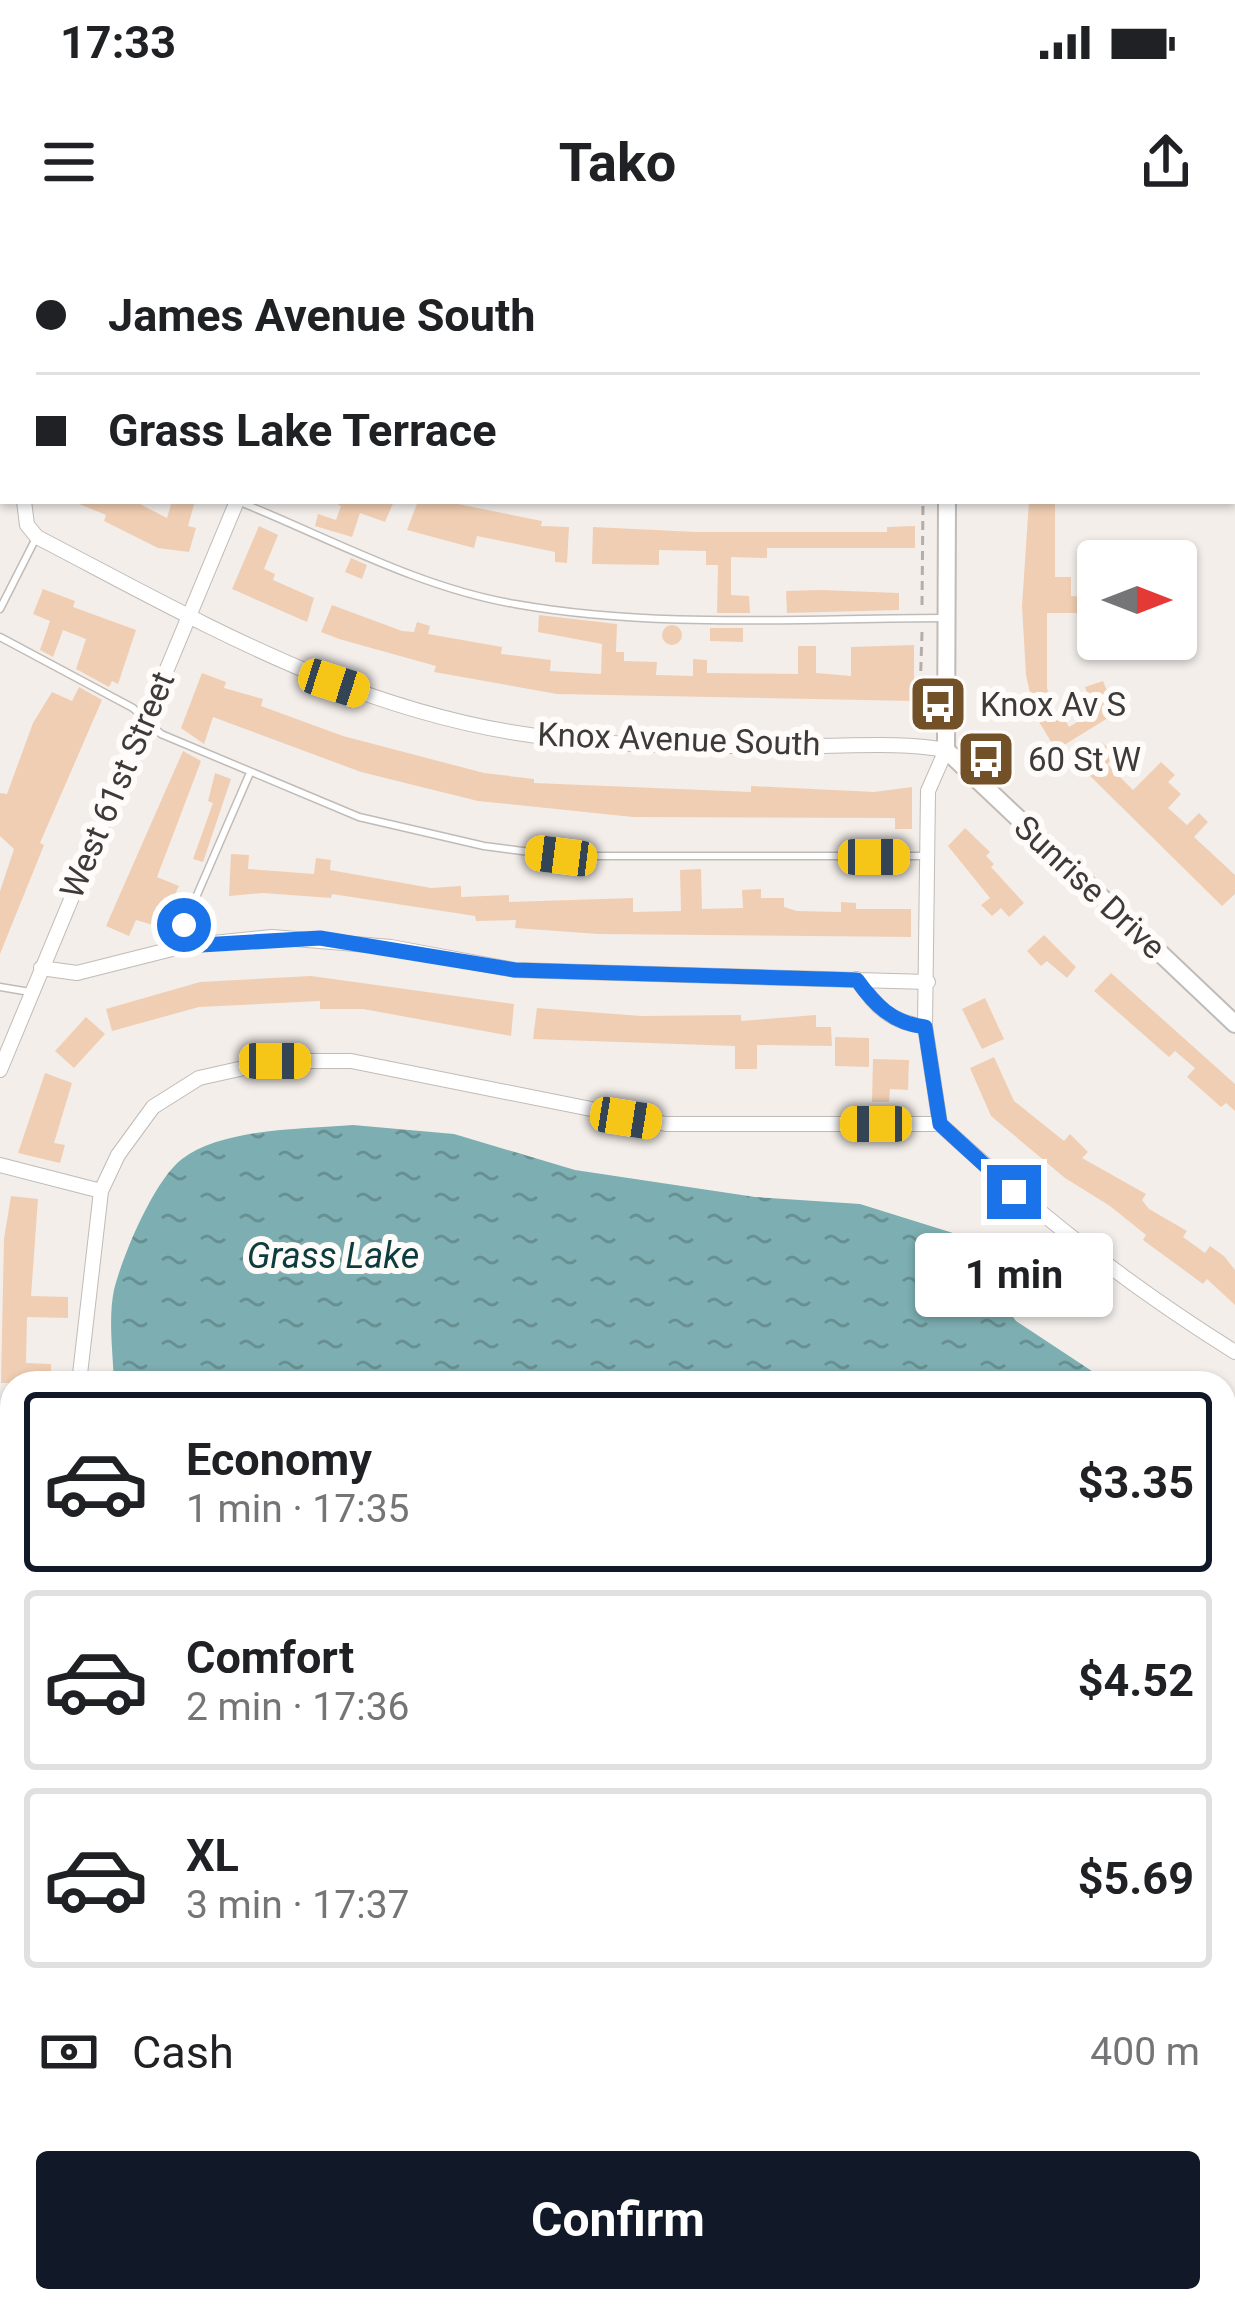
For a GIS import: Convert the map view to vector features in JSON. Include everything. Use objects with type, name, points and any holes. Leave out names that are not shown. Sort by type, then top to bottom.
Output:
[{"type":"street","points":[[25,504],[32,531]]},
{"type":"street","name":"West 61st Street","points":[[0,1070],[236,504]]},
{"type":"street","points":[[947,504],[946,750],[928,791],[925,1027],[940,1124],[1072,1242],[1132,1288],[1235,1352]]},
{"type":"street","name":"Knox Avenue South","points":[[32,531],[200,627],[334,683],[484,728],[658,746],[920,746],[946,750]]},
{"type":"street","name":"Sunrise Drive","points":[[946,750],[1235,1024]]},
{"type":"street","points":[[41,968],[77,973],[184,946],[320,938],[515,970],[928,982]]},
{"type":"street","points":[[857,980],[872,1002],[899,1022],[925,1027]]},
{"type":"street","points":[[80,1371],[101,1191],[118,1155],[153,1107],[199,1078],[275,1061],[351,1061],[666,1124],[940,1124]]},
{"type":"street","points":[[0,1165],[101,1191]]},
{"type":"lane","points":[[244,504],[441,584],[512,604],[658,617],[946,618]]},
{"type":"lane","points":[[0,608],[32,531]]},
{"type":"lane","points":[[0,637],[145,719],[161,734],[249,776],[359,817],[484,846],[561,856],[928,856]]},
{"type":"lane","points":[[184,946],[184,925],[249,776]]},
{"type":"lane","points":[[0,987],[30,992]]},
{"type":"water","name":"Grass Lake","points":[[353,1125],[454,1134],[575,1170],[755,1197],[860,1204],[953,1233],[1016,1321],[1092,1371],[113,1371],[114,1290],[140,1220],[171,1169],[219,1141],[288,1129]]},
{"type":"building","points":[[79,504],[140,504],[167,518],[171,504],[194,504],[188,526],[196,528],[189,552],[158,548],[104,521],[106,515]]},
{"type":"building","points":[[337,504],[393,504],[385,522],[360,513],[352,537],[315,526],[318,514],[336,520],[341,506]]},
{"type":"building","points":[[417,504],[458,504],[542,521],[541,526],[569,527],[567,563],[555,562],[555,552],[477,536],[474,548],[407,530]]},
{"type":"building","points":[[1029,504],[1055,504],[1055,577],[1071,577],[1077,613],[1047,613],[1047,688],[1059,721],[1064,718],[1069,727],[1094,712],[1085,687],[1103,681],[1116,713],[1056,750],[1035,715],[1026,675],[1022,606]]},
{"type":"building","points":[[259,526],[278,535],[264,569],[275,574],[273,580],[314,598],[307,622],[232,589]]},
{"type":"building","points":[[915,526],[915,548],[767,548],[767,558],[731,557],[731,595],[749,596],[750,613],[717,613],[718,565],[706,565],[706,551],[659,550],[659,565],[592,564],[593,527],[887,532],[887,527]]},
{"type":"building","points":[[351,558],[367,565],[362,579],[345,572]]},
{"type":"building","points":[[43,589],[75,601],[73,607],[136,630],[118,684],[112,681],[109,687],[76,669],[86,639],[63,630],[53,657],[40,650],[50,621],[33,614]]},
{"type":"building","points":[[786,591],[899,593],[899,610],[787,613]]},
{"type":"building","points":[[332,605],[402,631],[414,632],[417,622],[430,626],[428,634],[502,647],[501,654],[551,660],[550,671],[601,674],[602,644],[538,632],[539,615],[617,624],[616,652],[624,652],[624,661],[657,662],[656,675],[693,676],[693,659],[707,660],[707,673],[798,674],[798,646],[816,646],[816,673],[851,676],[851,647],[914,645],[914,701],[557,694],[434,672],[436,666],[321,632]]},
{"type":"building","points":[[672,625],[682,635],[672,645],[662,635]]},
{"type":"building","points":[[710,628],[743,628],[743,642],[710,641]]},
{"type":"building","points":[[202,673],[226,682],[224,688],[263,699],[261,706],[343,736],[484,773],[534,779],[534,783],[751,792],[751,786],[874,792],[912,787],[912,829],[895,829],[895,818],[633,817],[478,801],[361,772],[213,717],[204,744],[181,728]]},
{"type":"building","points":[[79,687],[102,700],[40,843],[44,845],[0,954],[0,891],[14,849],[0,836],[0,793],[7,794],[33,723],[52,692],[72,701]]},
{"type":"building","points":[[1103,743],[1116,756],[1107,764],[1133,790],[1161,762],[1175,775],[1168,782],[1181,794],[1168,808],[1187,825],[1199,813],[1208,822],[1194,837],[1235,875],[1235,894],[1222,906],[1083,769]]},
{"type":"building","points":[[183,751],[201,761],[157,877],[179,886],[160,927],[136,920],[129,936],[106,926]]},
{"type":"building","points":[[215,773],[231,779],[203,862],[193,859],[213,803],[208,801]]},
{"type":"building","points":[[965,828],[990,852],[986,856],[994,864],[991,867],[1024,903],[1009,917],[1001,908],[992,916],[981,905],[990,898],[948,846]]},
{"type":"building","points":[[231,854],[249,855],[248,869],[314,874],[316,858],[331,860],[330,870],[431,888],[461,886],[461,897],[509,895],[509,902],[633,898],[633,912],[681,911],[680,870],[701,869],[702,909],[743,908],[742,890],[761,889],[761,898],[784,898],[784,907],[797,911],[841,912],[841,902],[856,903],[856,909],[911,909],[911,937],[598,934],[515,928],[516,920],[476,921],[475,916],[332,894],[331,898],[263,893],[229,896]]},
{"type":"building","points":[[1044,935],[1076,967],[1067,978],[1047,961],[1041,966],[1027,951]]},
{"type":"building","points":[[1111,973],[1235,1084],[1235,1111],[1226,1103],[1221,1107],[1187,1077],[1195,1068],[1175,1051],[1169,1057],[1094,991]]},
{"type":"building","points":[[311,976],[514,1004],[511,1036],[363,1009],[320,1009],[320,1001],[199,1007],[112,1031],[106,1009],[200,982]]},
{"type":"building","points":[[985,998],[1004,1039],[982,1049],[962,1009]]},
{"type":"building","points":[[537,1008],[641,1016],[741,1015],[741,1021],[816,1015],[816,1027],[831,1027],[832,1046],[757,1045],[757,1069],[735,1069],[735,1046],[533,1039]]},
{"type":"building","points":[[86,1017],[105,1034],[74,1068],[55,1051]]},
{"type":"building","points":[[835,1037],[869,1038],[869,1067],[835,1066]]},
{"type":"building","points":[[994,1057],[1014,1101],[1064,1141],[1070,1134],[1088,1152],[1082,1158],[1146,1194],[1142,1200],[1149,1209],[1187,1231],[1183,1237],[1205,1253],[1210,1246],[1224,1256],[1235,1270],[1235,1305],[1207,1279],[1203,1284],[1143,1240],[1146,1235],[1065,1178],[991,1116],[970,1068]]},
{"type":"building","points":[[873,1059],[909,1060],[908,1090],[890,1089],[889,1102],[872,1102]]},
{"type":"building","points":[[45,1073],[72,1083],[54,1143],[65,1145],[60,1163],[18,1153]]},
{"type":"building","points":[[11,1196],[38,1199],[31,1296],[68,1297],[68,1318],[27,1317],[26,1363],[51,1364],[51,1371],[1,1371],[4,1239]]},
{"type":"place","name":"Knox Av S","points":[[938,704]]},
{"type":"place","name":"60 St W","points":[[986,759]]},
{"type":"route","points":[[184,925],[184,946],[272,937],[320,938],[391,946],[515,970],[857,980],[872,1002],[899,1022],[925,1027],[940,1124],[1014,1192]]}]
